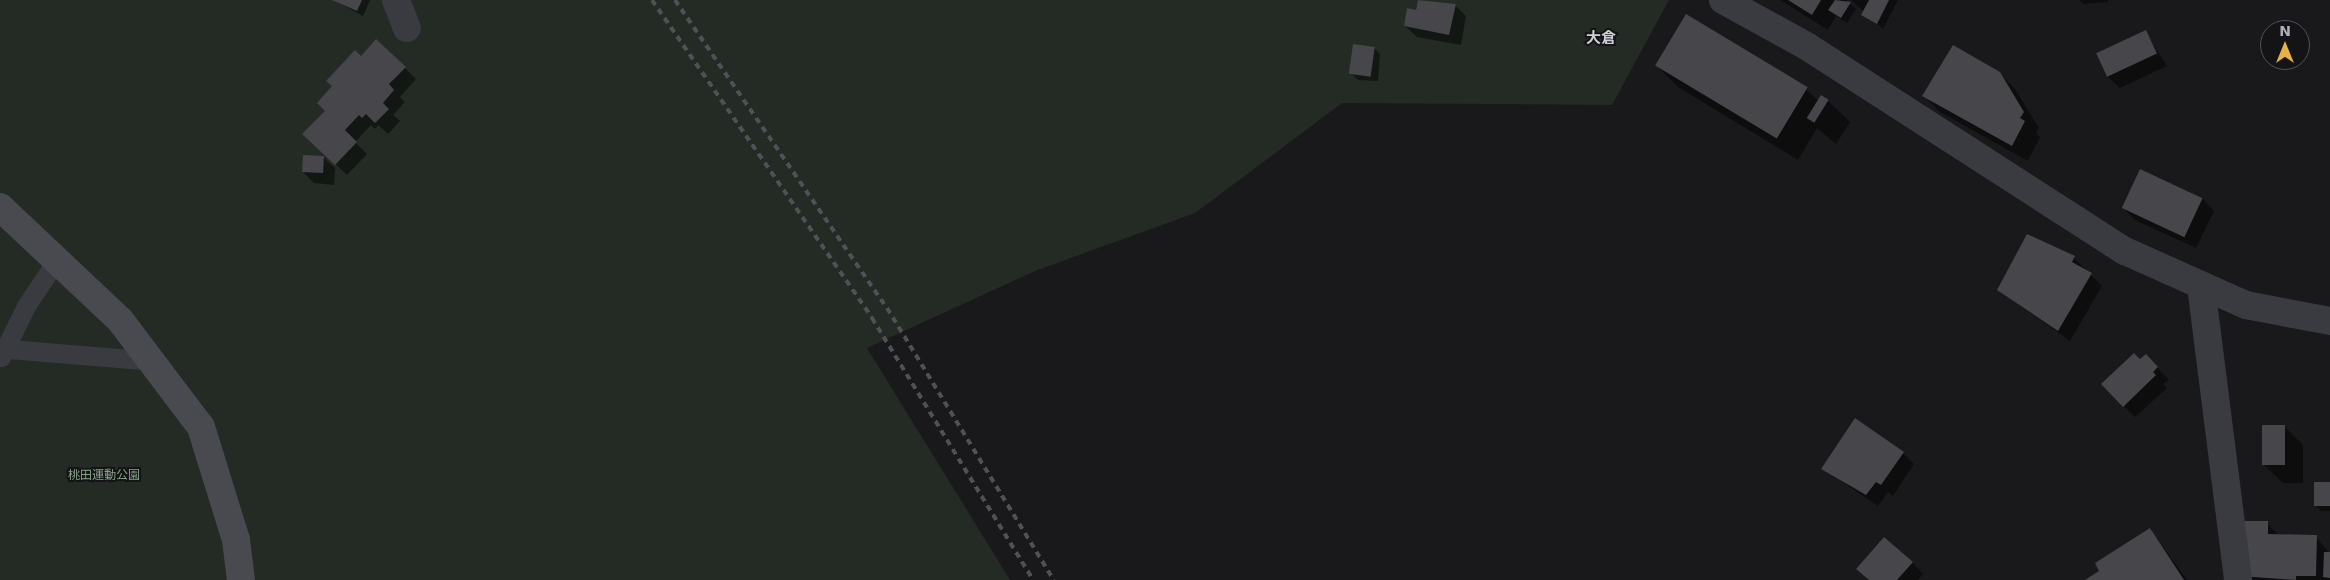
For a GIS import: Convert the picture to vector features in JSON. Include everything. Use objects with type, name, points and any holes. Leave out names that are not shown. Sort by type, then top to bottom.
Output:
[{"type":"street","points":[[396,0],[407,28]]},
{"type":"street","points":[[1723,0],[1808,47],[2125,251],[2246,305],[2330,321]]},
{"type":"street","points":[[0,206],[58,258],[155,361],[201,427],[236,540],[241,580]]},
{"type":"street","points":[[2201,286],[2238,580]]},
{"type":"lane","points":[[58,258],[26,306],[4,353],[155,361]]},
{"type":"green space","name":"桃田運動公園","points":[[0,0],[1669,0],[1612,105],[1342,103],[1195,213],[1035,271],[867,348],[1010,580],[0,580]]},
{"type":"building","points":[[332,0],[362,0],[357,11]]},
{"type":"building","points":[[1418,0],[1456,4],[1449,35],[1404,26],[1407,8],[1416,10]]},
{"type":"building","points":[[1788,0],[1821,0],[1812,15]]},
{"type":"building","points":[[1835,0],[1851,2],[1841,18],[1828,10]]},
{"type":"building","points":[[1869,0],[1889,0],[1877,24],[1861,15]]},
{"type":"building","points":[[1686,14],[1808,87],[1777,139],[1655,65]]},
{"type":"building","points":[[2146,30],[2157,54],[2107,77],[2096,53]]},
{"type":"building","points":[[376,39],[406,67],[389,84],[394,90],[383,103],[389,109],[375,123],[366,114],[362,118],[359,115],[345,130],[357,142],[335,165],[302,134],[325,111],[317,103],[332,86],[326,81],[355,50],[361,56]]},
{"type":"building","points":[[1353,44],[1375,47],[1371,77],[1349,74]]},
{"type":"building","points":[[1953,45],[2000,72],[2024,112],[2020,118],[2025,121],[2012,146],[1922,96]]},
{"type":"building","points":[[1821,95],[1829,100],[1814,123],[1807,118]]},
{"type":"building","points":[[303,155],[324,156],[323,173],[302,172]]},
{"type":"building","points":[[2140,169],[2203,198],[2184,237],[2122,208]]},
{"type":"building","points":[[2027,234],[2075,256],[2072,262],[2092,273],[2058,331],[1997,290]]},
{"type":"building","points":[[2134,353],[2140,359],[2146,354],[2158,367],[2153,372],[2156,375],[2123,407],[2101,384]]},
{"type":"building","points":[[1855,418],[1904,452],[1881,485],[1876,482],[1866,495],[1821,469]]},
{"type":"building","points":[[2262,425],[2285,425],[2285,465],[2262,465]]},
{"type":"building","points":[[2314,482],[2330,482],[2330,506],[2314,506]]},
{"type":"building","points":[[2240,521],[2268,521],[2268,534],[2317,535],[2316,576],[2296,576],[2296,580],[2239,576]]},
{"type":"building","points":[[2150,528],[2184,580],[2085,580],[2099,571],[2095,563]]},
{"type":"building","points":[[1884,537],[1913,562],[1897,580],[1869,580],[1856,569]]},
{"type":"building","points":[[2324,552],[2330,552],[2330,578],[2323,577]]},
{"type":"railway","points":[[652,0],[872,318],[1033,580]]},
{"type":"railway","points":[[675,0],[887,308],[1054,580]]},
{"type":"district","name":"大倉","points":[[1601,39]]}]
